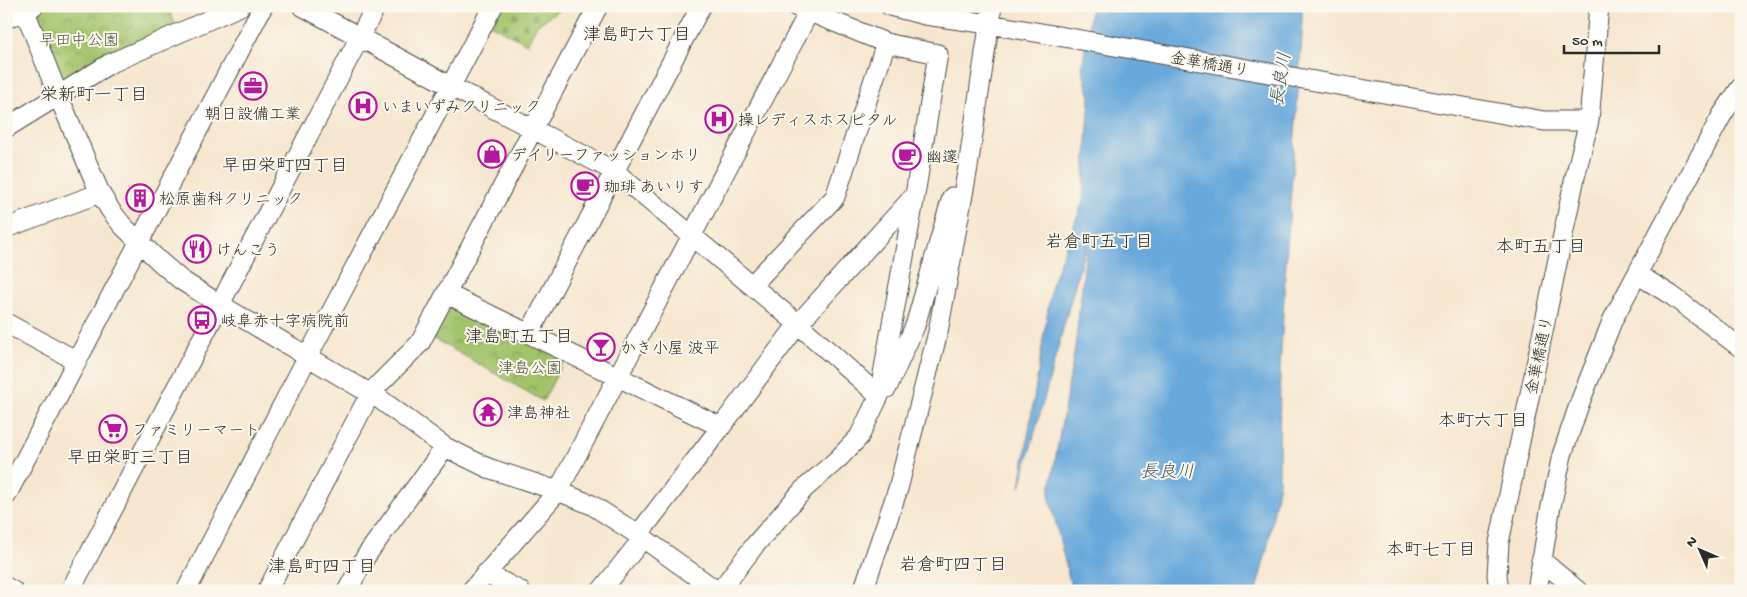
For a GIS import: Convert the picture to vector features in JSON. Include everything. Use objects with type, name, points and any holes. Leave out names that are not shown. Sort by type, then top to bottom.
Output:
[{"type":"street","points":[[6,128],[109,64],[240,6]]},
{"type":"street","points":[[6,496],[263,6]]},
{"type":"street","points":[[302,6],[359,38],[614,171],[692,234],[879,396]]},
{"type":"street","points":[[70,591],[376,6]]},
{"type":"street","points":[[186,591],[493,6]]},
{"type":"street","points":[[267,591],[370,394],[420,343],[598,6]]},
{"type":"street","points":[[529,334],[701,6]]},
{"type":"street","name":"金華橋通り","points":[[890,6],[925,14],[998,18]]},
{"type":"street","name":"金華橋通り","points":[[954,6],[998,18],[1545,117],[1589,122],[1575,177],[1499,542],[1499,591]]},
{"type":"street","points":[[1589,122],[1599,6]]},
{"type":"street","points":[[6,19],[27,8],[58,95],[100,194],[111,211],[139,243],[181,280],[380,400],[444,447],[488,468],[558,491],[592,505],[718,591],[798,496],[859,437],[879,396],[916,195],[938,54],[886,43],[805,8],[692,234],[558,491],[471,591]]},
{"type":"street","points":[[863,591],[898,489],[938,332],[968,167],[998,18]]},
{"type":"street","points":[[752,285],[835,197],[886,43]]},
{"type":"street","points":[[1537,591],[1550,511],[1562,455],[1580,402],[1614,319],[1637,274],[1722,115],[1741,87]]},
{"type":"street","points":[[879,396],[890,385],[915,326],[956,180],[968,167]]},
{"type":"street","points":[[6,228],[100,194]]},
{"type":"street","points":[[601,591],[798,324],[916,195]]},
{"type":"street","points":[[1637,274],[1671,295],[1741,348]]},
{"type":"street","points":[[447,294],[721,427]]},
{"type":"street","points":[[6,323],[77,360]]},
{"type":"street","points":[[348,591],[366,556],[444,447]]},
{"type":"street","points":[[1541,560],[1578,591]]},
{"type":"street","points":[[486,573],[520,591]]},
{"type":"street","points":[[6,587],[13,591]]},
{"type":"green space","name":"早田中公園","points":[[50,6],[167,6],[178,31],[60,84],[32,15]]},
{"type":"green space","points":[[501,6],[565,6],[537,25],[527,44],[491,25]]},
{"type":"green space","name":"津島公園","points":[[448,305],[565,359],[543,401],[431,337]]},
{"type":"water","name":"長良川","points":[[1094,6],[1302,6],[1302,37],[1280,370],[1279,483],[1267,549],[1256,591],[1072,591],[1049,495],[1075,348],[1087,241],[1020,487],[1052,283],[1083,201],[1090,97],[1082,68],[1091,9]]},
{"type":"waterway","points":[[485,591],[491,583]]},
{"type":"place","name":"朝日設備工業","points":[[253,86]]},
{"type":"place","name":"いまいずみクリニック","points":[[363,106]]},
{"type":"place","name":"操レディスホスピタル","points":[[719,119]]},
{"type":"place","name":"デイリーファッションホリ","points":[[492,154]]},
{"type":"place","name":"幽邃","points":[[907,156]]},
{"type":"place","name":"珈琲 あいりす","points":[[585,186]]},
{"type":"place","name":"松原歯科クリニック","points":[[140,198]]},
{"type":"place","name":"けんこう","points":[[197,249]]},
{"type":"place","name":"岐阜赤十字病院前","points":[[202,320]]},
{"type":"place","name":"かき小屋 波平","points":[[601,347]]},
{"type":"place","name":"津島神社","points":[[488,412]]},
{"type":"place","name":"ファミリーマート","points":[[113,429]]},
{"type":"district","name":"津島町六丁目","points":[[637,34]]},
{"type":"district","name":"栄新町一丁目","points":[[94,94]]},
{"type":"district","name":"早田栄町四丁目","points":[[285,165]]},
{"type":"district","name":"岩倉町五丁目","points":[[1099,241]]},
{"type":"district","name":"本町五丁目","points":[[1541,246]]},
{"type":"district","name":"津島町五丁目","points":[[519,336]]},
{"type":"district","name":"本町六丁目","points":[[1483,420]]},
{"type":"district","name":"早田栄町三丁目","points":[[130,457]]},
{"type":"district","name":"本町七丁目","points":[[1431,549]]},
{"type":"district","name":"岩倉町四丁目","points":[[953,564]]},
{"type":"district","name":"津島町四丁目","points":[[322,566]]}]
